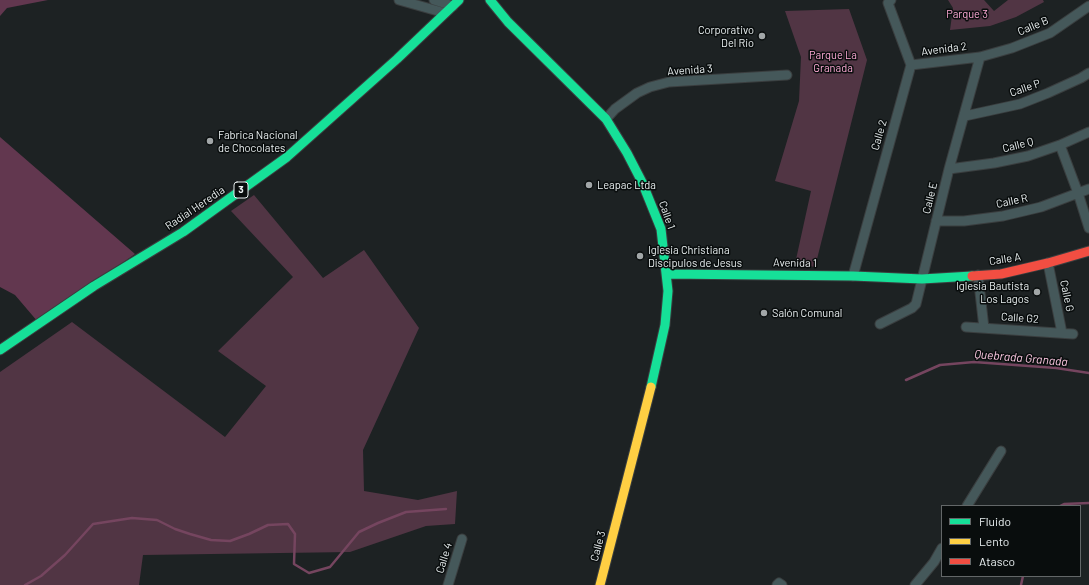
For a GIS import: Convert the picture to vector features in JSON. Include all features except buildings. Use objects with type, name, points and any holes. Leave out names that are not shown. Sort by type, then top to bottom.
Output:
[{"type":"street","points":[[399,0],[445,13]]},
{"type":"street","points":[[434,0],[456,3]]},
{"type":"street","name":"Calle 1","points":[[490,0],[508,22],[606,119],[627,153],[645,187],[661,228],[668,291],[664,331],[619,514]]},
{"type":"street","points":[[890,2],[911,65]]},
{"type":"street","name":"Radial Heredia","points":[[0,350],[94,286],[183,232],[287,157],[397,59],[456,3]]},
{"type":"street","name":"Calle B","points":[[980,57],[1012,48],[1050,33],[1087,6]]},
{"type":"street","name":"Avenida 2","points":[[911,65],[980,57]]},
{"type":"street","name":"Calle E","points":[[880,324],[912,308],[916,304],[949,169],[980,57]]},
{"type":"street","name":"Calle 2","points":[[853,276],[911,65]]},
{"type":"street","name":"Calle P","points":[[964,116],[1020,104],[1048,94],[1089,73]]},
{"type":"street","name":"Avenida 3","points":[[606,119],[615,109],[637,93],[650,87],[669,82],[787,75]]},
{"type":"street","name":"Calle Q","points":[[949,169],[994,163],[1028,156],[1060,145],[1089,132]]},
{"type":"street","points":[[1060,145],[1089,228]]},
{"type":"street","name":"Calle R","points":[[936,221],[964,221],[1003,216],[1041,207],[1089,189]]},
{"type":"street","name":"Calle A","points":[[922,279],[1001,274],[1048,263],[1089,251]]},
{"type":"street","name":"Calle G","points":[[1048,263],[1062,333]]},
{"type":"street","name":"Avenida 1","points":[[667,274],[853,276],[922,279]]},
{"type":"street","points":[[978,275],[984,328]]},
{"type":"street","name":"Calle G2","points":[[966,327],[1072,334]]},
{"type":"street","points":[[968,505],[1001,451]]},
{"type":"street","name":"Calle 3","points":[[600,585],[619,514]]},
{"type":"street","name":"Calle 4","points":[[448,585],[462,539]]},
{"type":"street","points":[[915,585],[934,562],[941,550]]},
{"type":"green space","name":"Parque 3","points":[[948,0],[984,0],[994,11],[1008,0],[1043,0],[1044,2],[1016,17],[990,26],[950,30],[953,8]]},
{"type":"green space","name":"Parque La Granada","points":[[849,9],[867,60],[815,267],[795,264],[811,191],[775,181],[799,101],[801,57],[785,11]]},
{"type":"green space","points":[[254,195],[323,278],[364,250],[419,328],[363,450],[364,491],[418,500],[457,491],[455,524],[426,526],[350,552],[143,555],[139,585],[0,585],[0,372],[72,322],[225,437],[266,386],[218,351],[293,277],[231,211]]},
{"type":"shaded area","points":[[0,0],[48,0],[7,8],[0,16]]},
{"type":"shaded area","points":[[0,137],[135,254],[38,322],[15,295],[0,287]]},
{"type":"waterway","name":"Quebrada Granada","points":[[906,380],[940,365],[974,362],[1056,368],[1089,373]]},
{"type":"waterway","points":[[1062,505],[1089,503]]},
{"type":"waterway","name":"Quebrada Granada","points":[[25,585],[41,576],[65,555],[93,524],[132,518],[157,520],[175,529],[190,534],[211,540],[230,541],[268,525],[288,524],[295,534],[294,564],[309,573],[330,567],[359,532],[378,523],[406,512],[446,509]]},
{"type":"waterway","points":[[1021,585],[1023,577]]},
{"type":"traffic: fast","points":[[0,350],[94,286],[183,232],[287,157],[397,59],[459,0]]},
{"type":"traffic: fast","points":[[490,0],[508,22],[606,119],[627,153],[642,182],[661,229],[668,291],[665,325],[651,387]]},
{"type":"traffic: fast","points":[[667,274],[853,276],[922,279],[972,276]]},
{"type":"traffic: slow","points":[[600,585],[651,387]]},
{"type":"traffic: jam","points":[[972,276],[1001,274],[1048,263],[1089,251]]},
{"type":"place","name":"Corporativo Del Rio","points":[[762,36]]},
{"type":"place","name":"Fabrica Nacional de Chocolates","points":[[210,141]]},
{"type":"place","name":"Leapac Ltda","points":[[589,185]]},
{"type":"place","name":"Iglesia Christiana Discipulos de Jesus","points":[[640,256]]},
{"type":"place","name":"Iglesia Bautista Los Lagos","points":[[1037,292]]},
{"type":"place","name":"Salón Comunal","points":[[764,313]]}]
